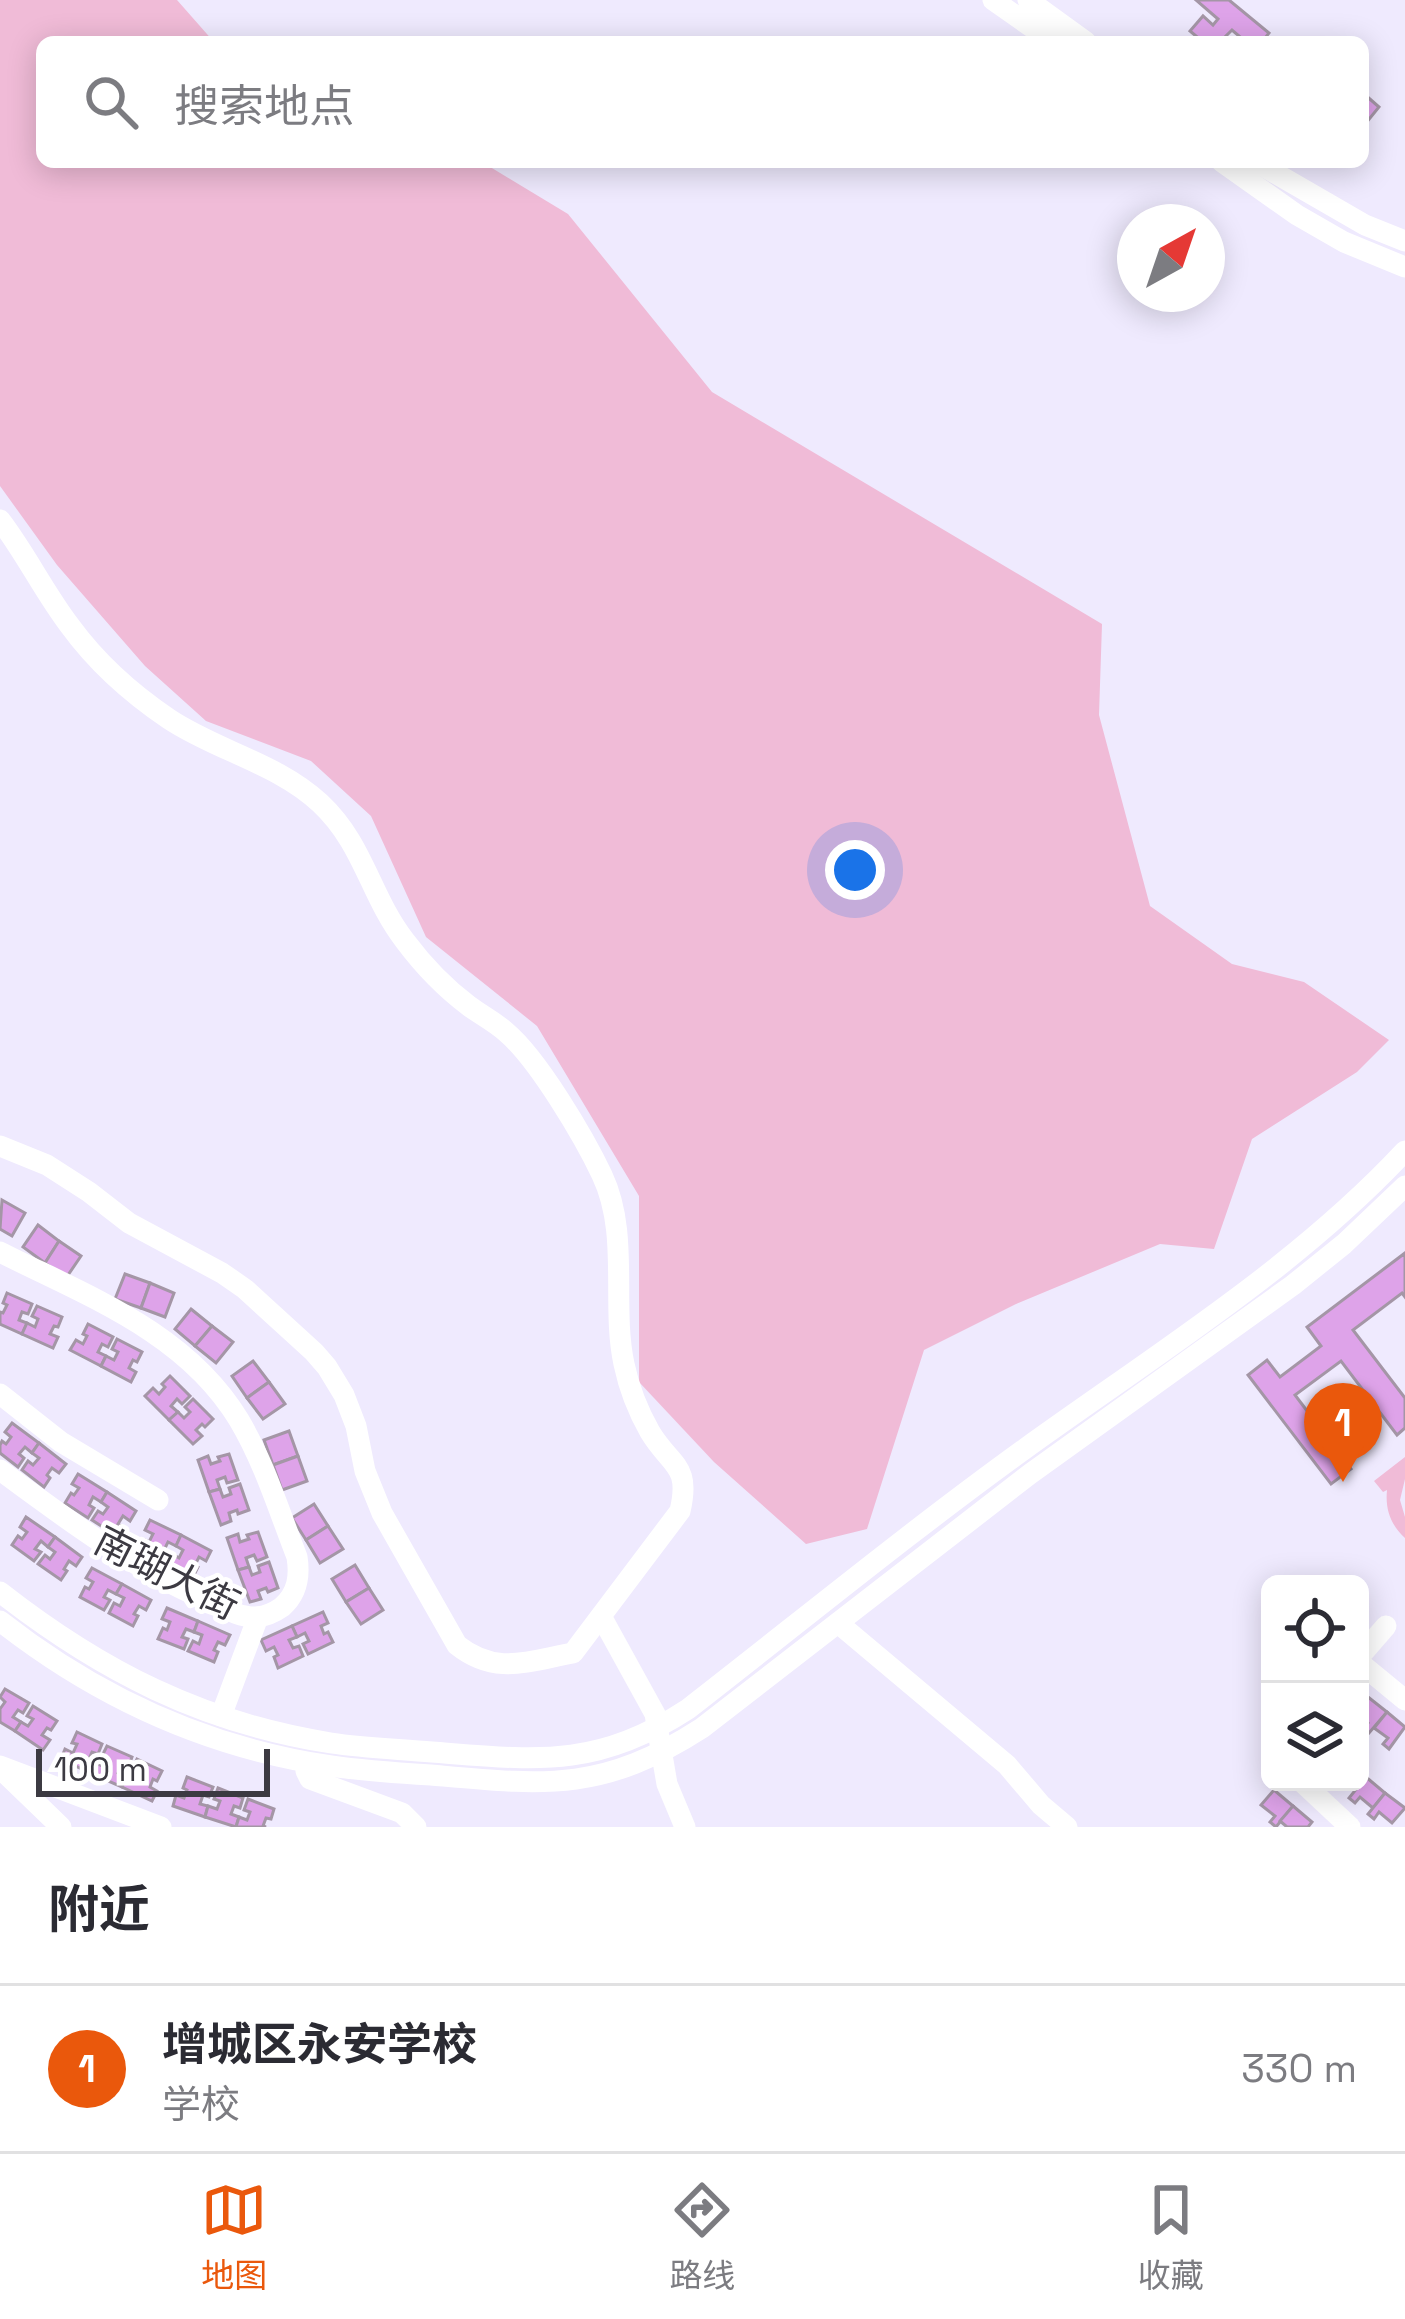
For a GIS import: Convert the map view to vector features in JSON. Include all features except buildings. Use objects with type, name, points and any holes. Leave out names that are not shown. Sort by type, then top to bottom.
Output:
[{"type":"street","points":[[993,0],[1044,36]]},
{"type":"street","points":[[1028,0],[1078,36]]},
{"type":"street","points":[[1231,168],[1344,242],[1405,267]]},
{"type":"street","points":[[1266,168],[1365,225],[1405,242]]},
{"type":"street","points":[[0,520],[71,628],[134,694],[171,721],[287,778],[319,801],[345,830],[403,939],[434,975],[508,1033],[551,1087],[602,1175],[614,1214],[622,1361],[652,1436],[679,1467],[685,1488],[680,1511],[574,1653],[496,1665],[475,1659],[457,1645],[382,1513],[365,1471],[356,1426],[327,1366],[222,1273],[129,1222],[69,1177],[0,1146]]},
{"type":"street","points":[[0,1592],[49,1630],[169,1697],[301,1738],[528,1760],[562,1758],[628,1742],[688,1709],[994,1472],[1279,1266],[1329,1226],[1405,1151]]},
{"type":"street","points":[[0,1621],[65,1668],[143,1711],[227,1743],[309,1762],[528,1784],[602,1775],[637,1764],[702,1728],[1008,1491],[1293,1285],[1405,1186]]},
{"type":"street","name":"南瑚大街","points":[[0,1252],[165,1339],[219,1391],[257,1455],[297,1557],[296,1589],[274,1612],[242,1615],[169,1583],[100,1544],[0,1471]]},
{"type":"street","points":[[0,1394],[92,1463],[158,1500]]},
{"type":"street","points":[[602,1616],[655,1714],[667,1784],[685,1827]]},
{"type":"street","points":[[221,1716],[258,1617]]},
{"type":"street","points":[[838,1623],[1007,1765],[1067,1827]]},
{"type":"street","points":[[1369,1648],[1386,1626]]},
{"type":"street","points":[[1369,1668],[1405,1700]]},
{"type":"street","points":[[309,1762],[310,1779],[402,1813],[416,1827]]},
{"type":"street","points":[[0,1767],[61,1827]]},
{"type":"street","points":[[0,1767],[160,1827]]},
{"type":"street","points":[[1312,1791],[1351,1827]]},
{"type":"shaded area","points":[[0,0],[177,0],[209,36],[36,36],[36,168],[492,168],[568,214],[712,392],[1102,624],[1099,715],[1150,906],[1232,964],[1304,982],[1389,1040],[1357,1072],[1252,1139],[1214,1249],[1160,1244],[1016,1304],[924,1350],[867,1529],[806,1544],[714,1462],[639,1382],[639,1196],[537,1026],[426,937],[371,816],[311,761],[206,721],[145,666],[57,565],[0,486]]},
{"type":"shaded area","points":[[1405,1457],[1400,1500],[1405,1538],[1390,1517],[1387,1490],[1383,1492],[1374,1481]]},
{"type":"place","name":"增城区永安学校","points":[[1343,1482]]}]
